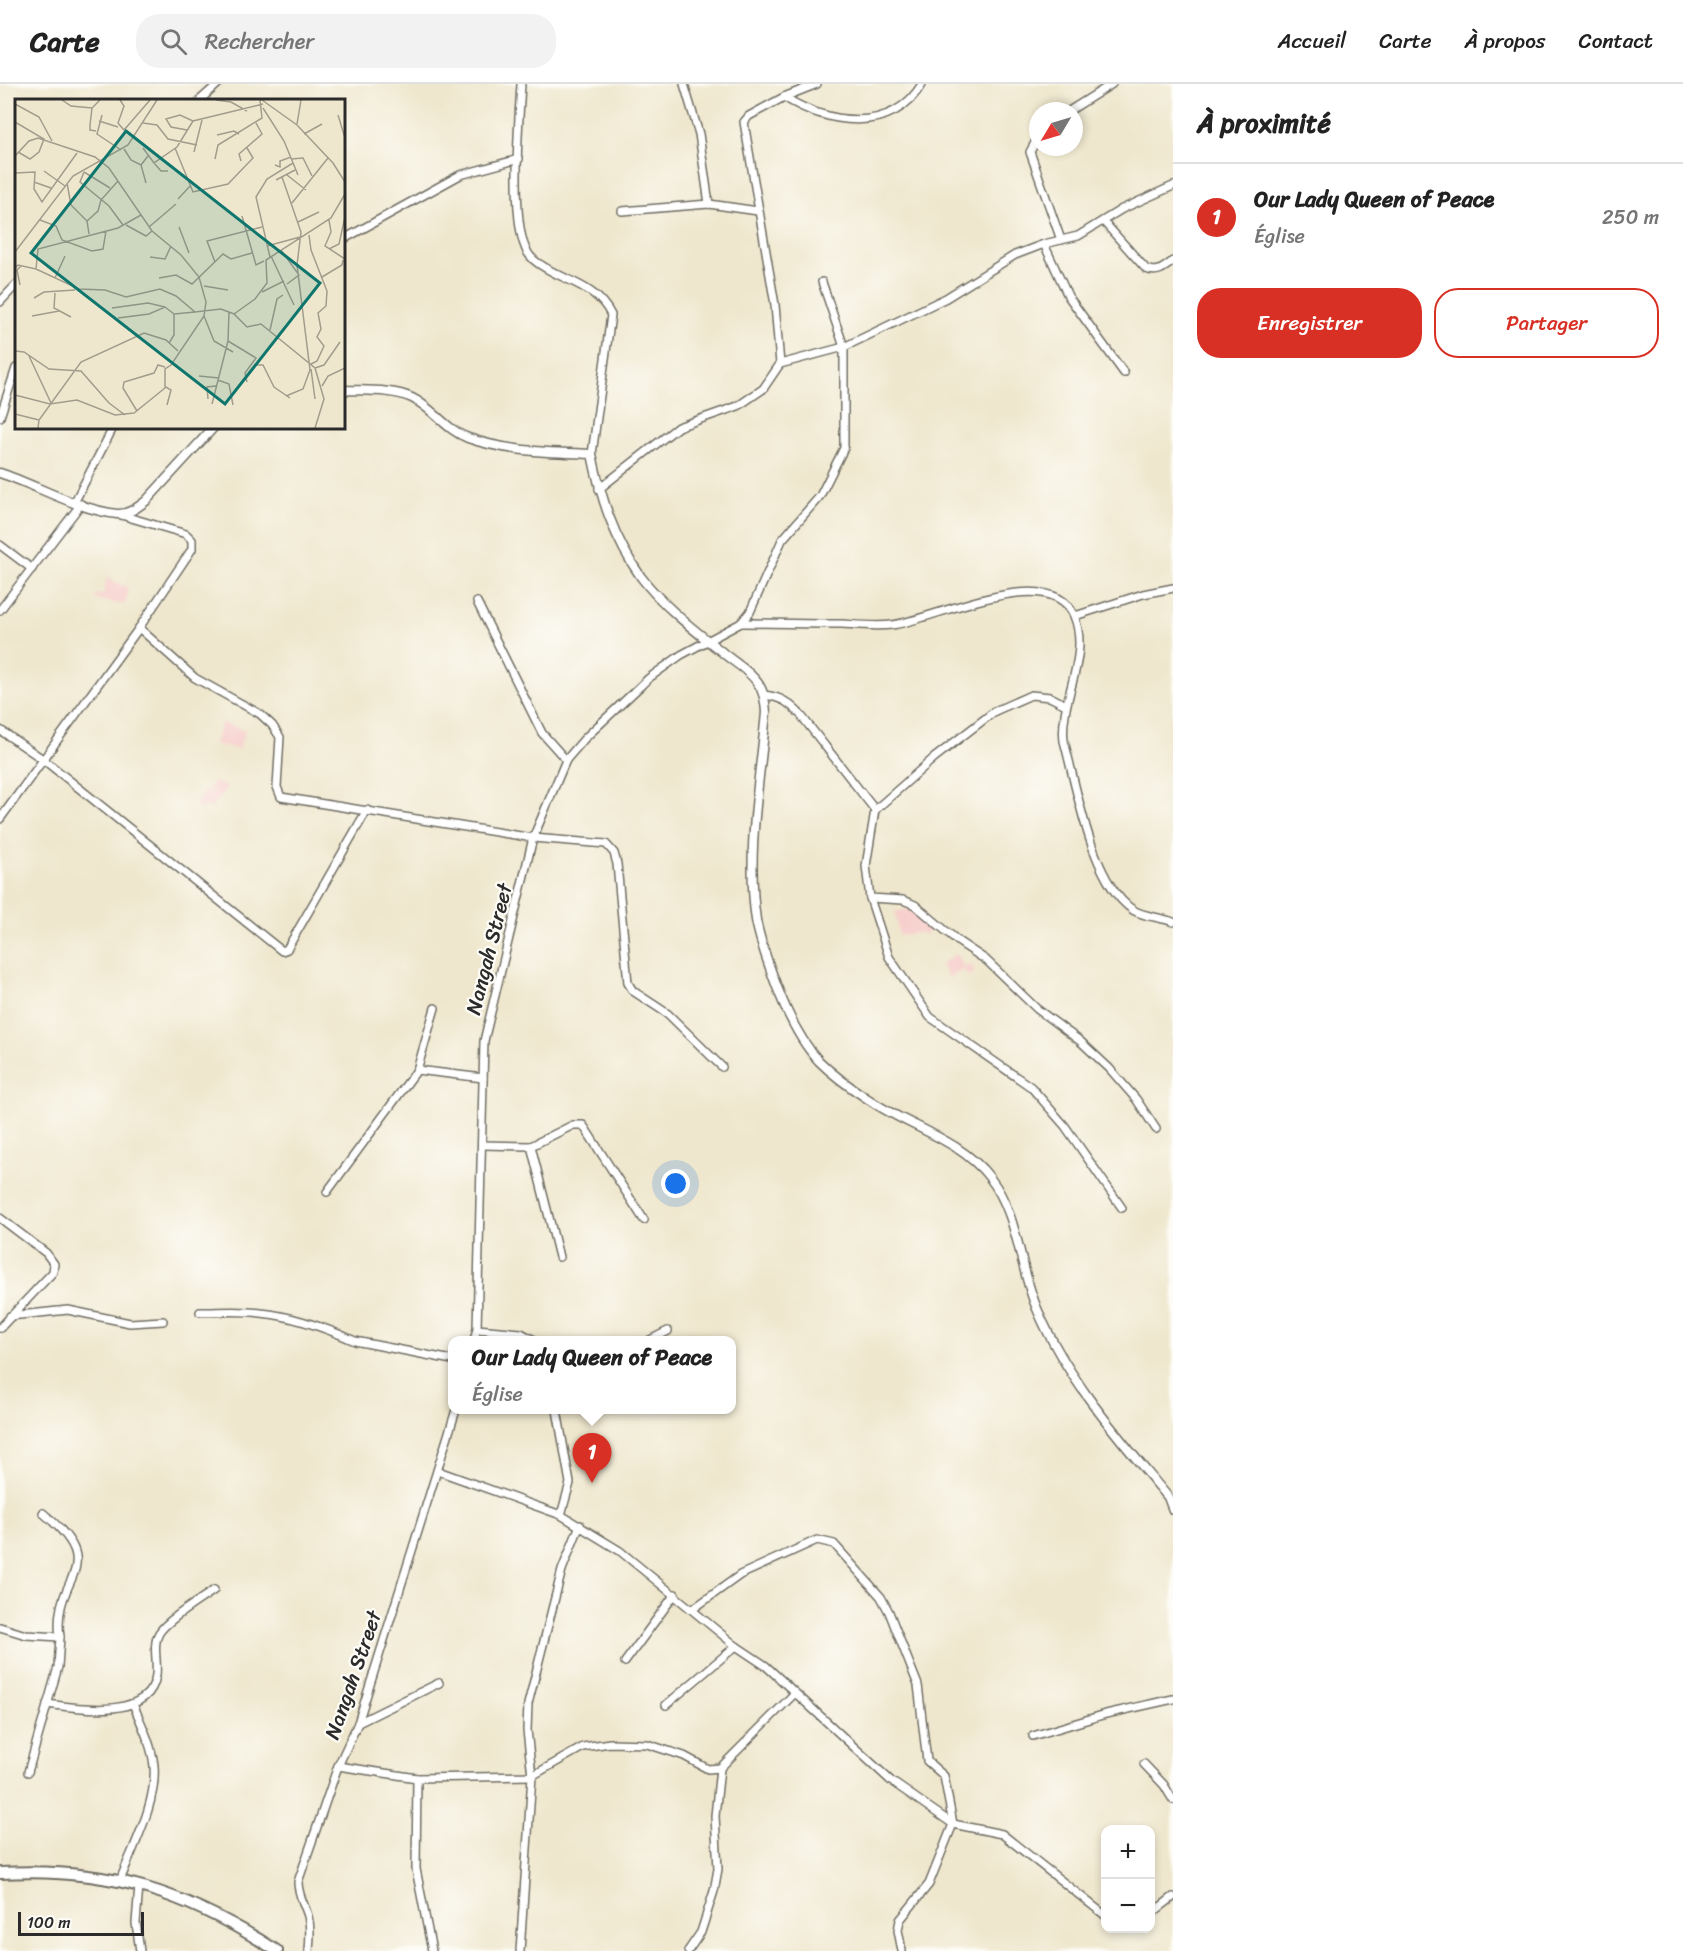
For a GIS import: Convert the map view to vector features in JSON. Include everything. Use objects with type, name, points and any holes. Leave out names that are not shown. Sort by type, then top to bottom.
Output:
[{"type":"highway","points":[[0,1874],[76,1872],[139,1886],[209,1910],[277,1951]]},
{"type":"street","points":[[201,99],[218,84]]},
{"type":"street","points":[[521,84],[518,212],[523,241],[528,254],[541,265],[594,292],[611,315],[592,454],[599,489],[612,526],[642,578],[709,642],[747,671],[758,682],[764,695],[766,712],[754,841],[753,882],[756,921],[785,1008],[805,1044],[819,1061],[868,1099],[959,1149],[978,1164],[992,1180],[1003,1200],[1027,1282],[1050,1338],[1076,1381],[1171,1499],[1173,1510]]},
{"type":"street","points":[[684,84],[699,134],[709,204]]},
{"type":"street","points":[[790,84],[797,93]]},
{"type":"street","points":[[599,489],[678,427],[738,406],[763,389],[780,364],[775,305],[744,122],[749,116],[784,97],[817,84]]},
{"type":"street","points":[[784,97],[813,113],[859,122],[891,112],[911,98],[922,84]]},
{"type":"street","points":[[1083,102],[1112,84]]},
{"type":"street","points":[[1031,156],[1060,240]]},
{"type":"street","points":[[345,238],[460,175],[519,159]]},
{"type":"street","points":[[780,364],[844,347],[962,289],[1015,255],[1044,244],[1078,236],[1173,186]]},
{"type":"street","points":[[622,211],[709,204],[758,212]]},
{"type":"street","points":[[1103,221],[1146,269],[1152,272],[1161,270],[1173,261]]},
{"type":"street","points":[[1044,244],[1068,296],[1124,373]]},
{"type":"street","points":[[741,623],[750,612],[782,540],[820,496],[844,448],[844,347],[822,282]]},
{"type":"street","points":[[0,302],[15,286]]},
{"type":"street","points":[[0,417],[15,371]]},
{"type":"street","points":[[345,390],[401,394],[414,399],[452,430],[494,446],[525,451],[592,454]]},
{"type":"street","points":[[0,610],[32,569],[78,502],[113,429]]},
{"type":"street","points":[[118,514],[134,510],[146,501],[212,429]]},
{"type":"street","points":[[0,473],[78,502],[186,534],[192,540],[192,549],[139,628],[0,819]]},
{"type":"street","points":[[0,545],[32,569]]},
{"type":"street","points":[[1075,616],[1143,594],[1173,588]]},
{"type":"street","points":[[741,623],[890,625],[919,621],[993,596],[1020,592],[1052,594],[1068,605],[1075,616],[1080,648],[1062,722],[1064,741],[1096,860],[1123,901],[1135,912],[1173,922]]},
{"type":"street","points":[[477,602],[542,733],[566,760]]},
{"type":"street","name":"Nangah Street","points":[[475,1336],[483,1078],[487,1028],[533,838],[566,760],[616,706],[681,655],[741,623]]},
{"type":"street","points":[[139,628],[195,678],[260,714],[272,725],[280,736],[277,787],[281,797],[533,838],[606,844],[614,853],[628,983],[633,991],[691,1035],[722,1067]]},
{"type":"street","points":[[764,695],[778,696],[800,714],[875,810]]},
{"type":"street","points":[[1066,705],[1050,697],[1031,695],[995,711],[934,758],[875,810],[866,866],[870,897],[889,957],[930,1017],[1031,1087],[1065,1126],[1122,1208]]},
{"type":"street","points":[[0,730],[44,760],[282,951],[287,949],[367,810]]},
{"type":"street","points":[[870,897],[903,900],[915,905],[959,942],[986,960],[1037,1009],[1080,1041],[1109,1068],[1136,1099],[1156,1129]]},
{"type":"street","points":[[327,1192],[417,1070],[435,1008]]},
{"type":"street","points":[[417,1070],[483,1078]]},
{"type":"street","points":[[482,1145],[531,1146],[573,1125],[583,1125],[644,1220]]},
{"type":"street","points":[[531,1146],[559,1257]]},
{"type":"street","points":[[0,1218],[46,1253],[54,1263],[53,1272],[0,1328]]},
{"type":"street","points":[[10,1316],[68,1310],[130,1323],[163,1321]]},
{"type":"street","points":[[200,1312],[260,1312],[276,1315],[340,1333],[355,1341],[448,1359]]},
{"type":"street","points":[[477,1329],[521,1333],[526,1336]]},
{"type":"street","points":[[659,1336],[668,1331]]},
{"type":"street","name":"Nangah Street","points":[[309,1951],[309,1924],[298,1893],[298,1882],[338,1766],[358,1723],[455,1414]]},
{"type":"street","points":[[558,1414],[570,1483],[561,1515]]},
{"type":"street","points":[[438,1471],[561,1515],[620,1551],[736,1646],[766,1666],[891,1781],[953,1824],[1002,1834],[1101,1912]]},
{"type":"street","points":[[28,1772],[58,1667],[60,1637],[57,1618],[59,1607],[76,1570],[77,1556],[64,1530],[43,1513]]},
{"type":"street","points":[[520,1951],[532,1776],[527,1730],[528,1704],[562,1570],[580,1525]]},
{"type":"street","points":[[693,1609],[740,1575],[817,1540],[834,1544],[881,1597],[918,1685],[927,1761],[944,1776],[953,1824],[929,1884],[900,1920],[898,1930],[902,1951]]},
{"type":"street","points":[[46,1704],[101,1709],[133,1704],[152,1686],[156,1676],[157,1637],[161,1631],[214,1590]]},
{"type":"street","points":[[625,1662],[675,1594]]},
{"type":"street","points":[[0,1627],[26,1635],[60,1637]]},
{"type":"street","points":[[666,1705],[736,1646]]},
{"type":"street","points":[[358,1723],[439,1683]]},
{"type":"street","points":[[688,1951],[701,1932],[714,1891],[718,1869],[715,1816],[720,1768],[794,1694]]},
{"type":"street","points":[[1033,1736],[1106,1714],[1173,1699]]},
{"type":"street","points":[[120,1881],[148,1807],[153,1785],[154,1765],[133,1704]]},
{"type":"street","points":[[338,1766],[417,1778],[532,1776],[584,1747],[610,1743],[647,1744],[684,1756],[708,1768],[720,1768]]},
{"type":"street","points":[[1144,1764],[1164,1785],[1173,1800]]},
{"type":"street","points":[[417,1778],[416,1869],[432,1951]]},
{"type":"street","points":[[139,1886],[136,1923],[140,1951]]},
{"type":"street","points":[[1155,1911],[1173,1897]]},
{"type":"shaded area","points":[[107,578],[123,586],[128,585],[125,587],[128,591],[125,605],[95,599],[97,594],[103,595]]},
{"type":"shaded area","points":[[222,722],[245,731],[239,749],[214,744]]},
{"type":"shaded area","points":[[213,782],[227,787],[211,808],[205,804],[202,809],[195,804],[205,790],[214,796],[208,790]]},
{"type":"shaded area","points":[[912,908],[913,913],[919,911],[931,930],[923,935],[921,932],[899,936],[895,912]]},
{"type":"shaded area","points":[[956,954],[965,969],[948,978],[941,964]]},
{"type":"shaded area","points":[[965,965],[973,965],[974,974],[966,975]]},
{"type":"place","name":"Our Lady Queen of Peace","points":[[592,1483]]}]
